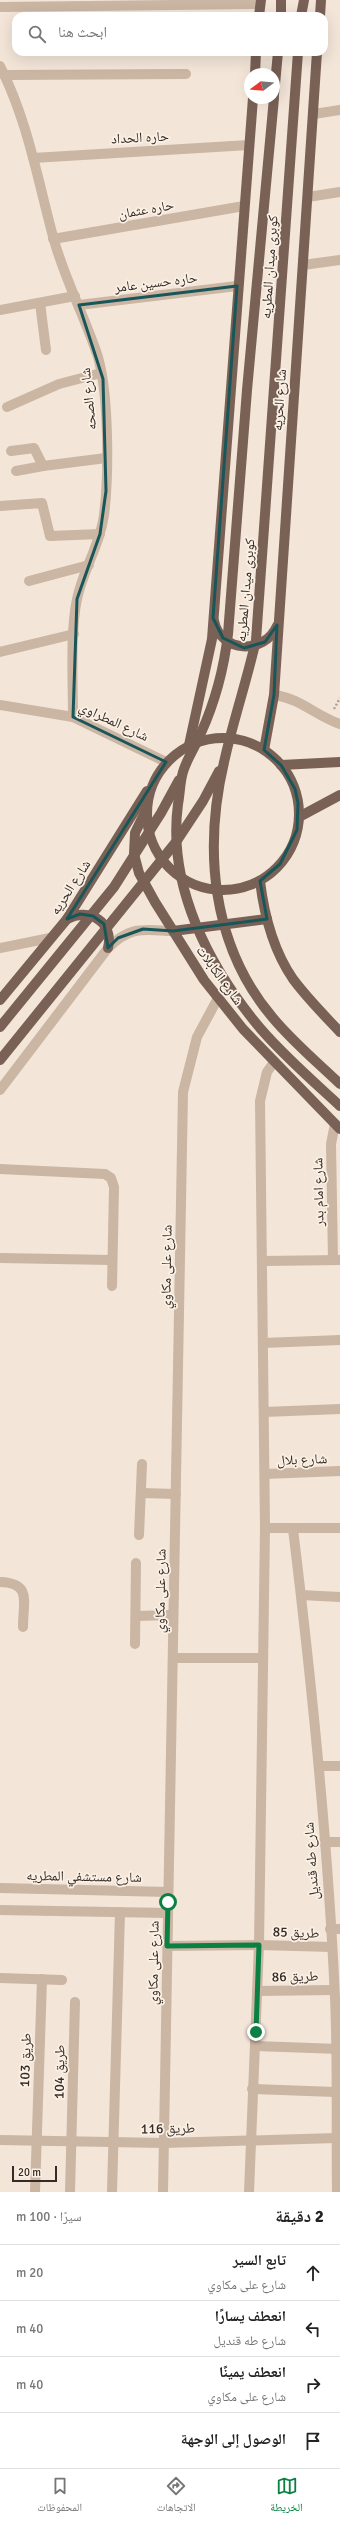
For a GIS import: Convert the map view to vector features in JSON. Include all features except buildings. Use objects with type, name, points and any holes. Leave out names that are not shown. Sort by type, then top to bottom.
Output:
[{"type":"main road","points":[[281,0],[281,12]]},
{"type":"main road","points":[[302,12],[304,0]]},
{"type":"main road","points":[[320,12],[321,0]]},
{"type":"main road","points":[[259,12],[260,2]]},
{"type":"main road","points":[[255,68],[256,56]]},
{"type":"main road","name":"كوبرى ميدان المطريه","points":[[277,68],[278,56]]},
{"type":"main road","name":"كوبرى ميدان المطريه","points":[[298,56],[256,640],[246,687],[225,758],[214,820],[214,870],[218,906],[238,964],[254,993],[273,1018],[340,1084]]},
{"type":"main road","name":"شارع الحريه","points":[[264,750],[274,694],[277,625],[318,56]]},
{"type":"main road","points":[[189,745],[212,639],[237,286],[252,104]]},
{"type":"main road","name":"كوبرى ميدان المطريه","points":[[273,104],[247,390],[231,603],[225,658],[201,734],[183,772],[177,814],[176,844],[181,878],[192,916],[219,969],[260,1028],[285,1055],[340,1106]]},
{"type":"main road","points":[[213,618],[218,632],[223,638],[244,648],[265,642],[277,625]]},
{"type":"main road","points":[[153,782],[146,810],[147,823],[154,847],[168,867],[188,882],[212,890],[224,890],[249,886],[260,881],[271,873],[288,854],[297,830],[299,817],[295,789],[281,765],[264,750],[244,740],[222,737],[200,740],[189,745],[166,762]]},
{"type":"main road","points":[[0,1060],[176,842],[203,802],[225,758]]},
{"type":"main road","name":"شارع الحريه","points":[[1,997],[67,919],[166,762]]},
{"type":"main road","points":[[281,765],[340,762]]},
{"type":"main road","points":[[0,1027],[114,887],[161,813],[183,772]]},
{"type":"main road","points":[[299,817],[340,795]]},
{"type":"main road","name":"شارع الكابلات","points":[[146,810],[135,833],[136,864],[143,882],[173,931],[218,998],[274,1062],[337,1127]]},
{"type":"main road","points":[[260,881],[267,919],[280,954],[293,979],[340,1032]]},
{"type":"main road","points":[[67,919],[73,915],[87,914],[100,919],[107,930],[108,948]]},
{"type":"main road","points":[[173,931],[267,919]]},
{"type":"street","points":[[0,7],[260,2]]},
{"type":"street","points":[[2,71],[186,74]]},
{"type":"street","name":"شارع الصحه","points":[[2,71],[12,91],[33,158],[54,239],[101,373],[105,405],[106,458],[104,515],[100,534],[77,599],[74,634],[73,717]]},
{"type":"street","points":[[0,91],[12,91]]},
{"type":"street","points":[[314,114],[340,110]]},
{"type":"street","name":"حاره الحداد","points":[[33,158],[249,145]]},
{"type":"street","points":[[308,197],[340,192]]},
{"type":"street","name":"حاره عثمان","points":[[54,239],[244,206]]},
{"type":"street","points":[[303,265],[340,260]]},
{"type":"street","name":"حاره حسين عامر","points":[[0,310],[40,303],[237,286]]},
{"type":"street","points":[[40,303],[46,350]]},
{"type":"street","points":[[7,407],[59,384],[101,373]]},
{"type":"street","points":[[11,451],[34,448],[43,466]]},
{"type":"street","points":[[16,471],[106,458]]},
{"type":"street","points":[[0,506],[42,503],[49,536],[100,534]]},
{"type":"street","points":[[29,580],[89,566]]},
{"type":"street","points":[[0,652],[74,634]]},
{"type":"street","points":[[274,694],[294,699],[327,720],[340,724]]},
{"type":"street","name":"شارع المطراوي","points":[[0,705],[73,717],[166,762]]},
{"type":"street","points":[[0,1090],[108,948],[118,938],[132,931],[143,929],[173,931]]},
{"type":"street","points":[[0,948],[50,938]]},
{"type":"street","name":"شارع على مكاوي","points":[[163,2192],[183,1092],[197,1037],[218,998]]},
{"type":"street","points":[[249,2192],[259,1945],[265,1528],[260,1101],[266,1072],[274,1062]]},
{"type":"street","name":"شارع امام بدر","points":[[336,1260],[331,1144],[337,1127]]},
{"type":"street","points":[[0,1169],[105,1174],[111,1178],[114,1187],[112,1286]]},
{"type":"street","points":[[0,1258],[112,1260]]},
{"type":"street","points":[[262,1262],[336,1260]]},
{"type":"street","points":[[263,1343],[340,1340]]},
{"type":"street","points":[[264,1412],[340,1409]]},
{"type":"street","points":[[138,1535],[142,1464]]},
{"type":"street","name":"شارع بلال","points":[[265,1474],[340,1471]]},
{"type":"street","points":[[140,1493],[176,1494]]},
{"type":"street","points":[[265,1528],[340,1528]]},
{"type":"street","name":"شارع طه قنديل","points":[[293,1529],[319,1766],[324,1842],[335,1929],[332,1948],[336,1995],[338,2049],[335,2092],[338,2110],[336,2138],[338,2163],[337,2192]]},
{"type":"street","points":[[135,1644],[136,1563]]},
{"type":"street","points":[[0,1582],[16,1583],[20,1586],[23,1592],[23,1627]]},
{"type":"street","points":[[301,1595],[340,1597]]},
{"type":"street","points":[[136,1616],[173,1615]]},
{"type":"street","points":[[173,1658],[263,1658]]},
{"type":"street","points":[[319,1766],[340,1766]]},
{"type":"street","points":[[324,1842],[340,1842]]},
{"type":"street","name":"شارع مستشفي المطريه","points":[[0,1888],[168,1892]]},
{"type":"street","points":[[0,1910],[168,1912]]},
{"type":"street","points":[[112,2192],[120,1912]]},
{"type":"street","points":[[167,1946],[259,1945]]},
{"type":"street","name":"طريق 85","points":[[259,1945],[332,1948]]},
{"type":"street","points":[[0,1978],[62,1980]]},
{"type":"street","name":"طريق 103","points":[[35,2192],[42,1979]]},
{"type":"street","name":"طريق 86","points":[[257,1991],[336,1995]]},
{"type":"street","name":"طريق 104","points":[[70,2192],[75,2002]]},
{"type":"street","points":[[255,2046],[338,2049]]},
{"type":"street","points":[[252,2089],[335,2092]]},
{"type":"street","name":"طريق 116","points":[[0,2140],[37,2142],[164,2143],[336,2138]]},
{"type":"highlighted area","points":[[237,286],[213,618],[223,638],[244,648],[265,642],[277,625],[274,695],[264,750],[281,765],[295,789],[298,803],[297,830],[280,864],[260,881],[267,919],[173,931],[143,929],[118,938],[108,948],[104,924],[93,916],[80,914],[67,919],[166,762],[73,717],[77,599],[100,534],[106,491],[103,379],[79,305]]},
{"type":"route","points":[[168,1902],[167,1946],[259,1945],[256,2032]]}]
